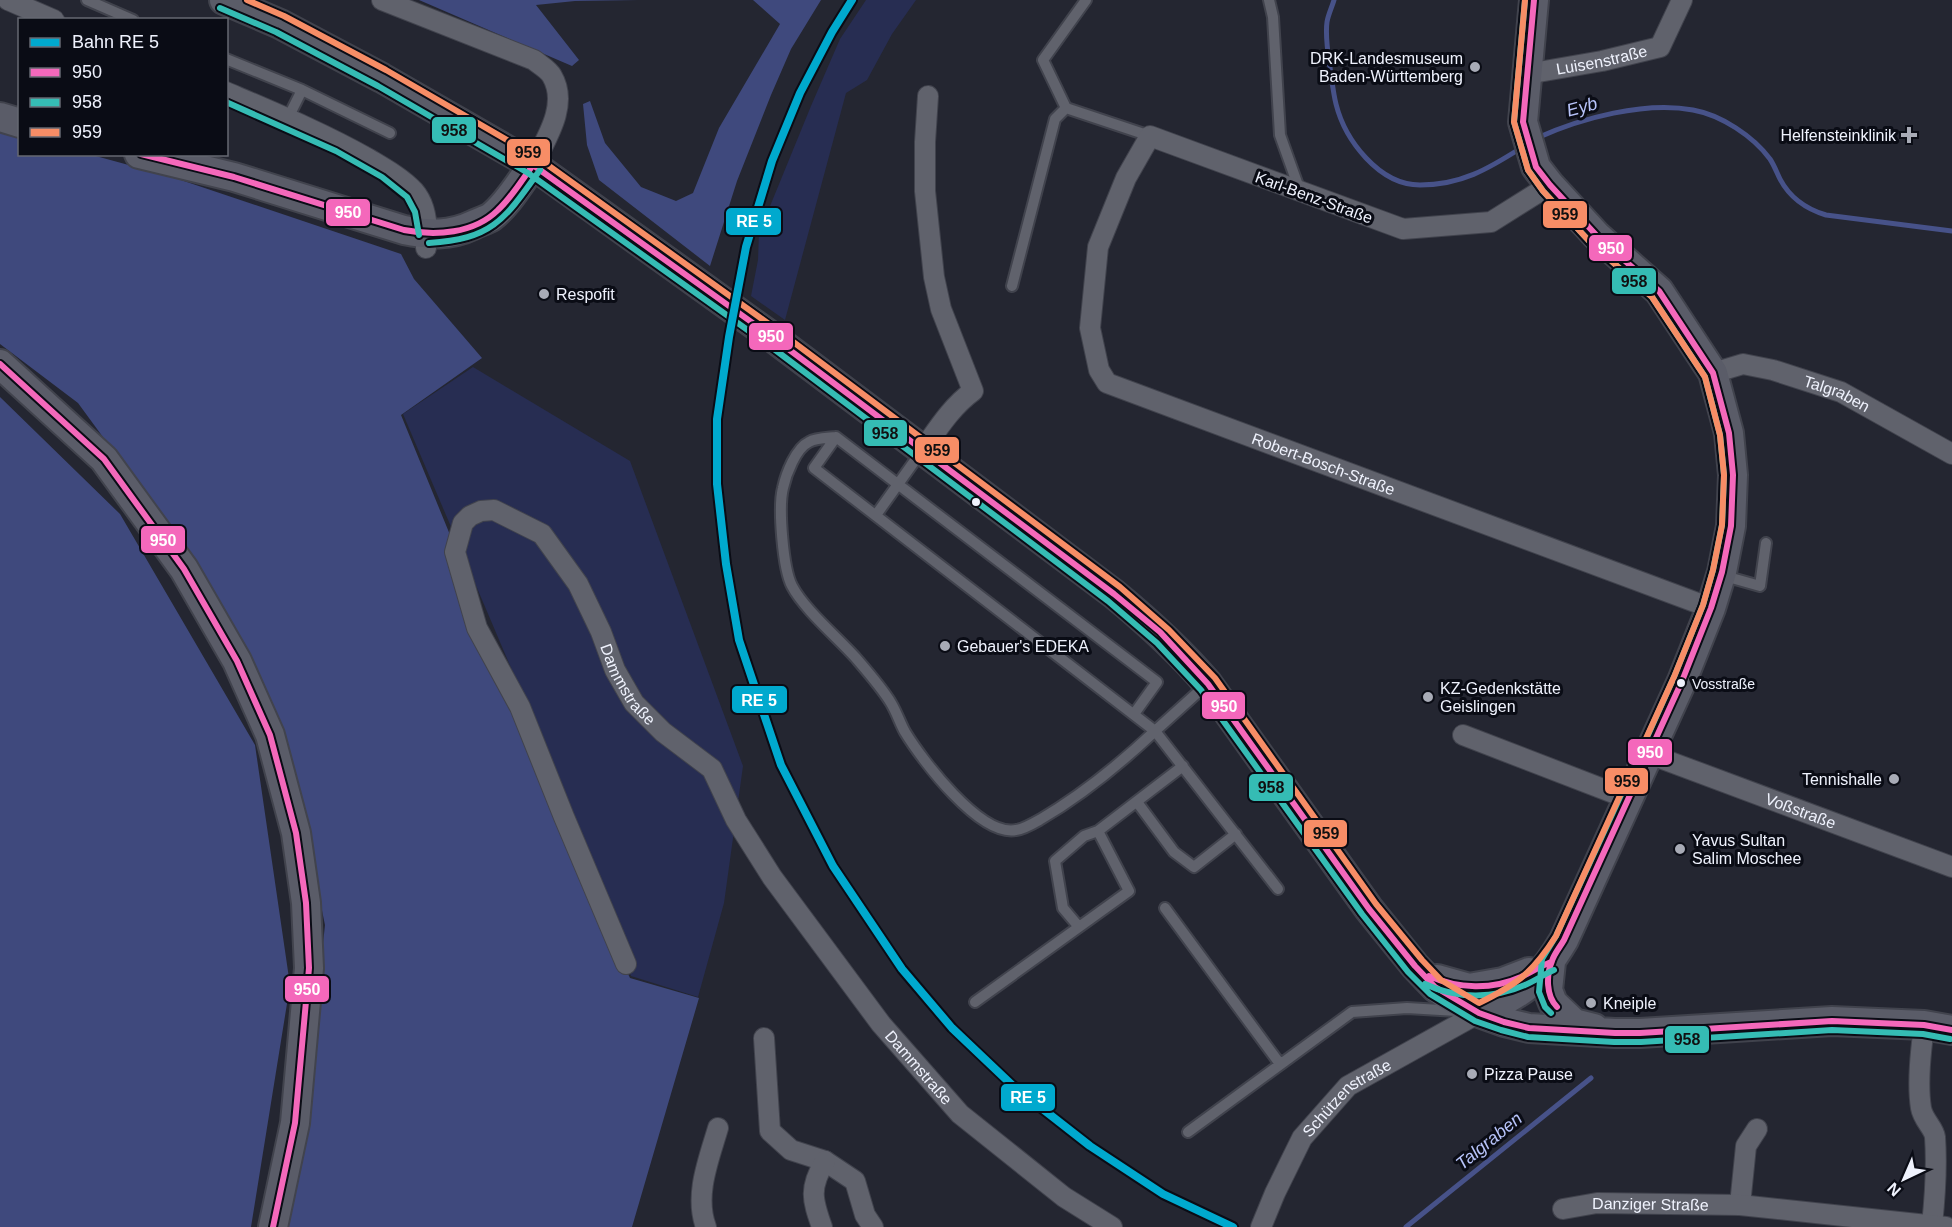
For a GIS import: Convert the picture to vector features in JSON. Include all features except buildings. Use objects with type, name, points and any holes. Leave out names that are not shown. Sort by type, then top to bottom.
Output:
[{"type":"street","points":[[8,0],[49,18]]},
{"type":"street","points":[[224,0],[280,24],[382,78],[533,165],[683,272],[1114,594],[1160,632],[1208,684],[1369,909],[1435,987],[1448,996],[1479,1013],[1529,1028],[1640,1033],[1832,1021],[1924,1025],[1952,1030]]},
{"type":"street","points":[[147,156],[234,177],[404,230],[427,241],[465,229],[490,217],[533,165],[545,142],[556,114],[559,96],[552,74],[534,60],[382,0]]},
{"type":"street","points":[[1479,1013],[1515,996],[1528,987],[1551,962],[1564,940],[1682,681],[1711,609],[1731,526],[1732,476],[1729,433],[1713,373],[1659,291],[1597,236],[1543,176],[1523,122],[1534,0]]},
{"type":"street","name":"Luisenstraße","points":[[1527,74],[1602,61],[1660,47],[1682,0]]},
{"type":"street","points":[[228,93],[340,143],[387,170],[414,191],[424,209],[427,241]]},
{"type":"street","points":[[922,451],[954,408],[973,391],[941,309],[934,277],[925,191],[928,96]]},
{"type":"street","points":[[0,117],[18,122]]},
{"type":"street","name":"Karl-Benz-Straße","points":[[1150,136],[1403,229],[1491,222],[1543,176]]},
{"type":"street","name":"Robert-Bosch-Straße","points":[[1150,136],[1126,178],[1098,247],[1090,328],[1099,370],[1107,383],[1711,609]]},
{"type":"street","points":[[0,364],[104,459],[184,569],[237,661],[270,735],[296,833],[306,903],[309,968],[295,1123],[273,1227]]},
{"type":"street","name":"Talgraben","points":[[1713,373],[1743,364],[1773,370],[1841,392],[1952,454]]},
{"type":"street","name":"Dammstraße","points":[[626,964],[520,707],[477,628],[455,552],[463,524],[470,516],[481,511],[494,510],[542,534],[578,584],[601,632],[615,670],[634,703],[663,732],[712,770],[736,820],[772,877],[881,1024],[960,1114],[1064,1197],[1112,1227]]},
{"type":"street","points":[[1462,735],[1629,799]]},
{"type":"street","name":"Voßstraße","points":[[1649,754],[1952,867]]},
{"type":"street","points":[[1424,972],[1468,988],[1512,980],[1551,962]]},
{"type":"street","points":[[1551,962],[1548,990],[1553,1004],[1574,1023],[1615,1033]]},
{"type":"street","name":"Schützenstraße","points":[[1261,1227],[1302,1138],[1348,1086],[1479,1013]]},
{"type":"street","name":"Danziger Straße","points":[[1563,1209],[1597,1203],[1740,1205],[1939,1226],[1934,1203],[1943,1132],[1924,1119],[1921,1107],[1921,1051],[1924,1025]]},
{"type":"street","points":[[764,1038],[770,1131],[791,1150],[825,1161],[855,1181],[865,1215],[873,1227]]},
{"type":"street","points":[[706,1227],[703,1219],[703,1182],[718,1128]]},
{"type":"street","points":[[1740,1205],[1746,1146],[1757,1129]]},
{"type":"street","points":[[822,1227],[813,1203],[816,1176],[825,1161]]},
{"type":"lane","points":[[87,0],[128,18]]},
{"type":"lane","points":[[1086,0],[1043,60],[1066,108],[1150,136]]},
{"type":"lane","points":[[1269,0],[1273,17],[1280,135],[1301,192]]},
{"type":"lane","points":[[228,60],[302,90],[390,133]]},
{"type":"lane","points":[[288,118],[302,90]]},
{"type":"lane","points":[[1012,286],[1055,119],[1066,108]]},
{"type":"lane","points":[[836,436],[814,468],[1155,731],[1278,888]]},
{"type":"lane","points":[[1134,714],[1157,682],[836,436],[808,442],[791,461],[782,489],[784,553],[791,584],[799,597],[855,657],[890,701],[904,730],[925,760],[960,801],[999,830],[1016,830],[1053,812],[1074,798],[1136,749],[1208,684]]},
{"type":"lane","points":[[876,515],[922,451]]},
{"type":"lane","points":[[1721,575],[1760,586],[1766,543]]},
{"type":"lane","points":[[1079,927],[1063,908],[1055,861],[1084,836],[1098,831],[1183,766]]},
{"type":"lane","points":[[1137,802],[1174,852],[1194,867],[1236,834]]},
{"type":"lane","points":[[975,1002],[1129,891],[1098,831]]},
{"type":"lane","points":[[1165,908],[1280,1064]]},
{"type":"lane","points":[[1188,1132],[1353,1012],[1407,1008],[1479,1013]]},
{"type":"shaded area","points":[[419,0],[638,0],[575,1],[536,5],[579,60],[572,66]]},
{"type":"shaded area","points":[[753,0],[821,0],[791,49],[771,95],[737,181],[710,266],[599,180],[587,145],[583,104],[590,101],[605,143],[641,187],[676,201],[693,193],[719,128],[780,24]]},
{"type":"shaded area","points":[[866,0],[916,0],[892,34],[867,80],[846,93],[785,320],[751,296],[758,260],[759,233],[840,39]]},
{"type":"shaded area","points":[[0,129],[18,134],[18,156],[96,156],[169,176],[401,254],[414,279],[482,358],[401,415],[520,706],[593,901],[630,978],[699,998],[632,1227],[278,1227],[304,1120],[325,925],[287,741],[190,556],[78,403],[0,344]]},
{"type":"shaded area","points":[[473,367],[630,461],[743,766],[724,903],[698,997],[631,976],[520,689],[403,414]]},
{"type":"shaded area","points":[[0,397],[120,514],[255,745],[290,985],[251,1227],[0,1227]]},
{"type":"waterway","name":"Eyb","points":[[1334,0],[1326,33],[1336,104],[1347,132],[1366,158],[1378,169],[1405,183],[1435,184],[1474,174],[1521,148]]},
{"type":"waterway","name":"Eyb","points":[[1537,138],[1573,124],[1614,113],[1655,108],[1693,110],[1725,122],[1755,142],[1770,159],[1789,192],[1812,210],[1826,215],[1952,231]]},
{"type":"waterway","name":"Talgraben","points":[[1406,1227],[1591,1078]]},
{"type":"transit line","name":"959","points":[[247,0],[284,16],[386,70],[538,158],[780,332],[1120,587],[1169,630],[1215,678],[1376,904],[1422,960],[1441,980],[1479,1003],[1524,976],[1540,959],[1556,936],[1674,677],[1703,605],[1722,525],[1724,475],[1720,435],[1705,377],[1652,297],[1590,242],[1543,191],[1528,170],[1514,122],[1525,0]]},
{"type":"transit line","points":[[852,0],[832,32],[800,93],[772,161],[746,247],[729,337],[717,419],[717,484],[726,564],[739,640],[781,765],[833,866],[902,969],[952,1028],[1012,1085],[1090,1146],[1163,1194],[1233,1227]]},
{"type":"transit line","name":"958","points":[[1525,0],[1514,122],[1528,170],[1543,191],[1590,242],[1652,297],[1705,377],[1720,435],[1724,475],[1722,525],[1703,605],[1674,677],[1621,795],[1556,936],[1542,959],[1539,992],[1545,1007],[1551,1013]]},
{"type":"transit line","name":"950","points":[[1534,0],[1523,122],[1536,167],[1597,236],[1659,291],[1713,373],[1729,433],[1733,475],[1731,526],[1722,572],[1711,608],[1682,681],[1564,940],[1553,958],[1548,985],[1553,1002],[1557,1007]]},
{"type":"transit line","name":"958","points":[[220,8],[276,32],[378,86],[528,173],[770,346],[1108,601],[1157,643],[1201,690],[1362,914],[1408,972],[1430,994],[1475,1021],[1528,1037],[1614,1042],[1832,1030],[1923,1034],[1950,1039]]},
{"type":"transit line","name":"958","points":[[228,103],[336,151],[382,177],[407,197],[415,212],[419,235]]},
{"type":"transit line","name":"950","points":[[149,156],[234,177],[404,230],[428,233],[454,231],[478,224],[488,218],[508,200],[533,165]]},
{"type":"transit line","name":"950","points":[[533,165],[775,339],[1114,594],[1160,632],[1208,684],[1369,909],[1435,987],[1479,1013],[1529,1028],[1640,1033],[1832,1021],[1924,1025],[1952,1030]]},
{"type":"transit line","name":"958","points":[[429,243],[451,241],[483,231],[506,214],[540,170]]},
{"type":"transit line","name":"950","points":[[0,364],[104,459],[184,569],[237,661],[270,735],[296,833],[306,903],[309,968],[295,1123],[273,1227]]},
{"type":"transit line","name":"950","points":[[1429,976],[1463,985],[1487,986],[1521,977],[1551,962]]},
{"type":"transit line","name":"958","points":[[1425,984],[1462,995],[1488,995],[1513,990],[1554,970]]},
{"type":"place","name":"DRK-Landesmuseum Baden-Württemberg","points":[[1475,67]]},
{"type":"place","name":"Helfensteinklinik","points":[[1909,135]]},
{"type":"place","name":"Respofit","points":[[544,294]]},
{"type":"place","name":"Gebauer's EDEKA","points":[[945,646]]},
{"type":"place","name":"Vosstraße","points":[[1681,683]]},
{"type":"place","name":"KZ-Gedenkstätte Geislingen","points":[[1428,697]]},
{"type":"place","name":"Tennishalle","points":[[1894,779]]},
{"type":"place","name":"Yavus Sultan Salim Moschee","points":[[1680,849]]},
{"type":"place","name":"Kneiple","points":[[1591,1003]]},
{"type":"place","name":"Pizza Pause","points":[[1472,1074]]}]
